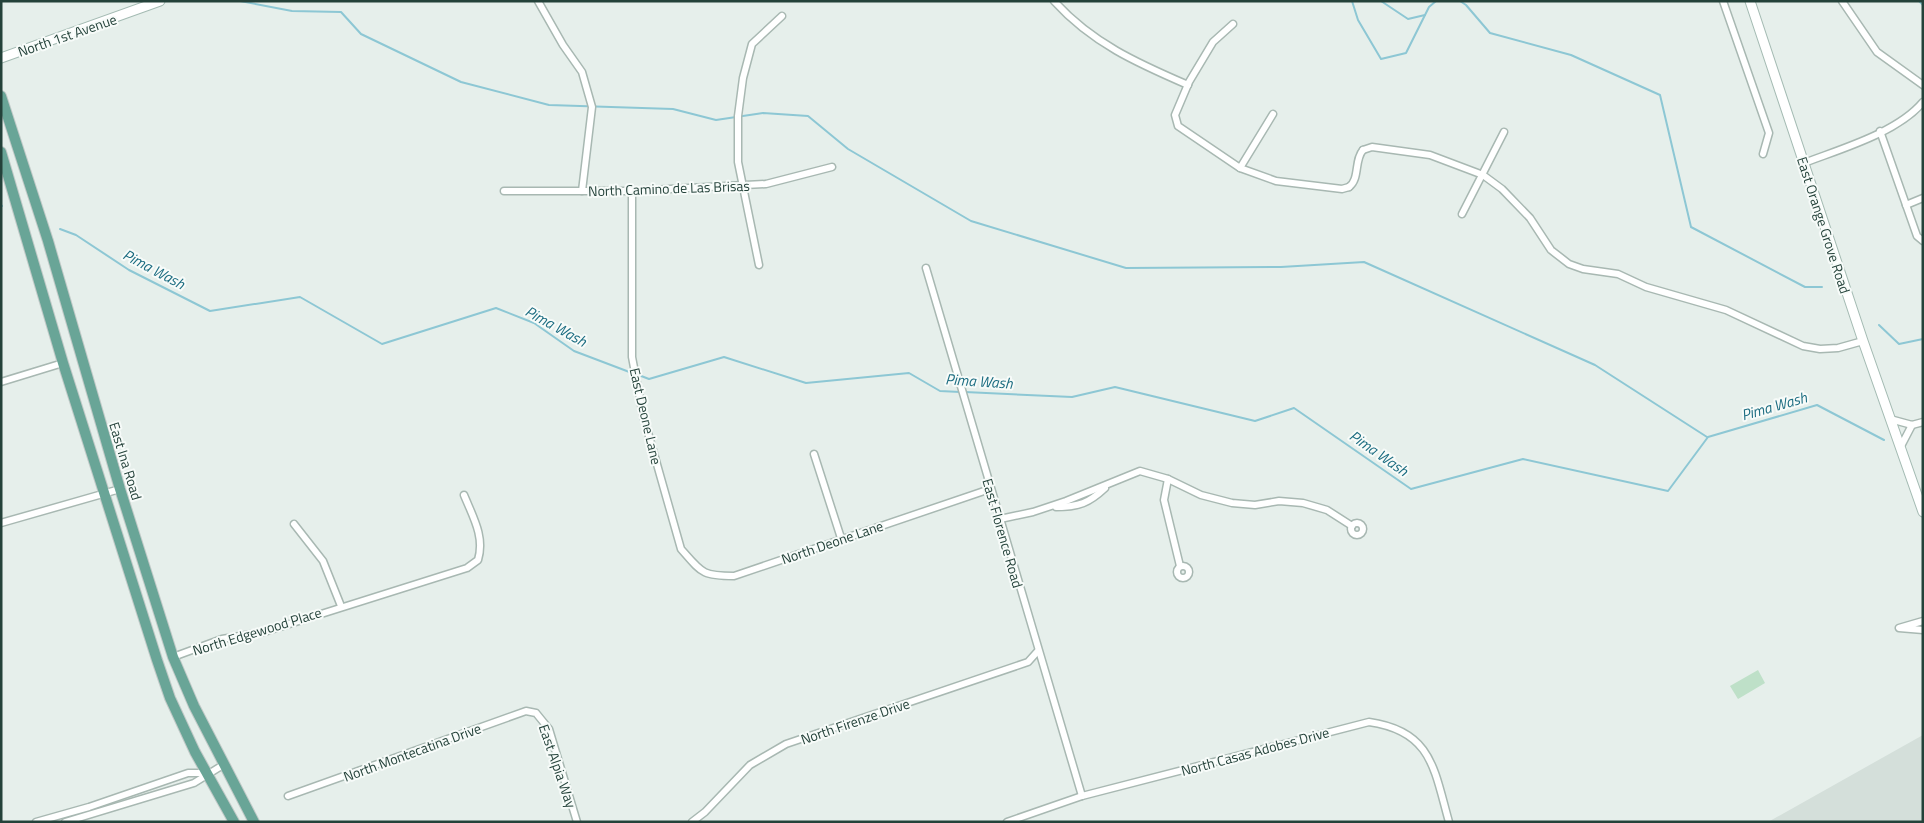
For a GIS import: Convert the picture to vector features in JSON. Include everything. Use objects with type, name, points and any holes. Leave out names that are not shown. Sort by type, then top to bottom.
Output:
[{"type":"main road","name":"North 1st Avenue","points":[[1,58],[160,1]]},
{"type":"main road","name":"East Orange Grove Road","points":[[1750,1],[1863,341],[1923,512]]},
{"type":"main road","name":"East Ina Road","points":[[1,96],[48,241],[120,489],[173,657],[182,682],[254,822]]},
{"type":"main road","points":[[1,152],[104,494],[170,698],[195,752],[234,822]]},
{"type":"street","points":[[538,1],[563,45],[582,72],[592,107],[582,191]]},
{"type":"street","points":[[1054,1],[1085,30],[1116,52],[1150,70],[1188,85]]},
{"type":"street","points":[[1723,1],[1769,133],[1762,154]]},
{"type":"street","points":[[1842,1],[1872,50],[1923,85]]},
{"type":"street","points":[[759,265],[738,162],[738,116],[742,78],[752,44],[782,16]]},
{"type":"street","points":[[1233,24],[1213,42],[1188,85],[1173,123],[1240,168],[1276,181],[1350,189],[1354,182],[1361,148],[1372,147],[1430,155],[1483,175],[1508,195],[1530,218],[1551,250],[1569,264],[1583,269],[1618,274],[1646,287],[1719,308],[1804,346],[1820,349],[1838,348],[1863,341]]},
{"type":"street","points":[[1804,163],[1847,147],[1880,131],[1915,112],[1923,102]]},
{"type":"street","points":[[1240,168],[1273,114]]},
{"type":"street","points":[[1880,131],[1917,236],[1923,241]]},
{"type":"street","points":[[1462,214],[1504,132]]},
{"type":"street","name":"North Camino de Las Brisas","points":[[504,191],[632,191],[742,186],[766,184],[832,167]]},
{"type":"street","name":"East Deone Lane","points":[[632,191],[632,357],[643,416],[681,549]]},
{"type":"street","points":[[1906,205],[1923,198]]},
{"type":"street","name":"East Florence Road","points":[[926,268],[1000,518],[1037,652],[1082,796]]},
{"type":"street","points":[[1,382],[64,363]]},
{"type":"street","points":[[1890,419],[1912,425],[1923,422]]},
{"type":"street","points":[[1900,448],[1912,425]]},
{"type":"street","points":[[814,454],[841,538]]},
{"type":"street","points":[[1000,518],[1050,506],[1068,507],[1090,502],[1110,484],[1140,471],[1168,479],[1201,495],[1232,503],[1255,505],[1279,501],[1303,503],[1328,510],[1352,526]]},
{"type":"street","points":[[1168,479],[1164,500],[1180,566]]},
{"type":"street","points":[[1,523],[120,489]]},
{"type":"street","name":"North Deone Lane","points":[[681,549],[697,567],[710,576],[734,576],[841,538],[990,489]]},
{"type":"street","name":"North Edgewood Place","points":[[173,657],[222,639],[264,632],[341,606],[467,568],[478,560],[482,547],[478,529],[464,495]]},
{"type":"street","name":"North Edgewood Place","points":[[294,524],[323,561],[341,606]]},
{"type":"street","points":[[1923,621],[1899,628],[1923,630]]},
{"type":"street","name":"North Firenze Drive","points":[[692,822],[705,812],[750,765],[786,744],[1028,662],[1037,652]]},
{"type":"street","name":"North Montecatina Drive","points":[[288,796],[514,715],[526,711],[536,713]]},
{"type":"street","name":"East Alpia Way","points":[[536,713],[543,719],[549,730],[577,822]]},
{"type":"street","name":"North Casas Adobes Drive","points":[[1007,822],[1082,796],[1369,722],[1386,724],[1402,730],[1425,751],[1434,769],[1450,822]]},
{"type":"street","points":[[65,822],[194,783],[207,773],[223,765]]},
{"type":"street","points":[[36,822],[89,807],[188,773],[207,773]]},
{"type":"shaded area","points":[[1923,735],[1923,822],[1768,822]]},
{"type":"green space","points":[[1758,670],[1765,683],[1738,699],[1730,686]]},
{"type":"waterway","points":[[240,1],[292,11],[341,12],[361,34],[461,82],[549,105],[673,109],[716,120],[763,113],[808,116],[848,149],[971,221],[1126,268],[1281,267],[1364,262],[1595,365],[1707,437]]},
{"type":"waterway","points":[[1352,1],[1358,20],[1381,59],[1406,53],[1429,7],[1436,1]]},
{"type":"waterway","points":[[1381,1],[1408,19],[1425,15]]},
{"type":"waterway","points":[[1460,1],[1466,5],[1490,33],[1571,55],[1660,95],[1691,227],[1805,287],[1822,287]]},
{"type":"waterway","points":[[1919,1],[1923,5]]},
{"type":"waterway","name":"Pima Wash","points":[[60,229],[76,235],[129,270],[210,311],[300,297],[382,344],[496,308],[534,323],[574,351],[632,373]]},
{"type":"waterway","points":[[1879,325],[1899,344],[1923,339]]},
{"type":"waterway","name":"Pima Wash","points":[[636,374],[649,379],[724,357],[806,383],[909,373],[940,391],[960,392]]},
{"type":"waterway","name":"Pima Wash","points":[[965,392],[1072,397],[1115,387],[1255,421],[1294,408],[1411,489],[1523,459],[1668,491],[1708,437],[1817,405],[1884,440]]}]
